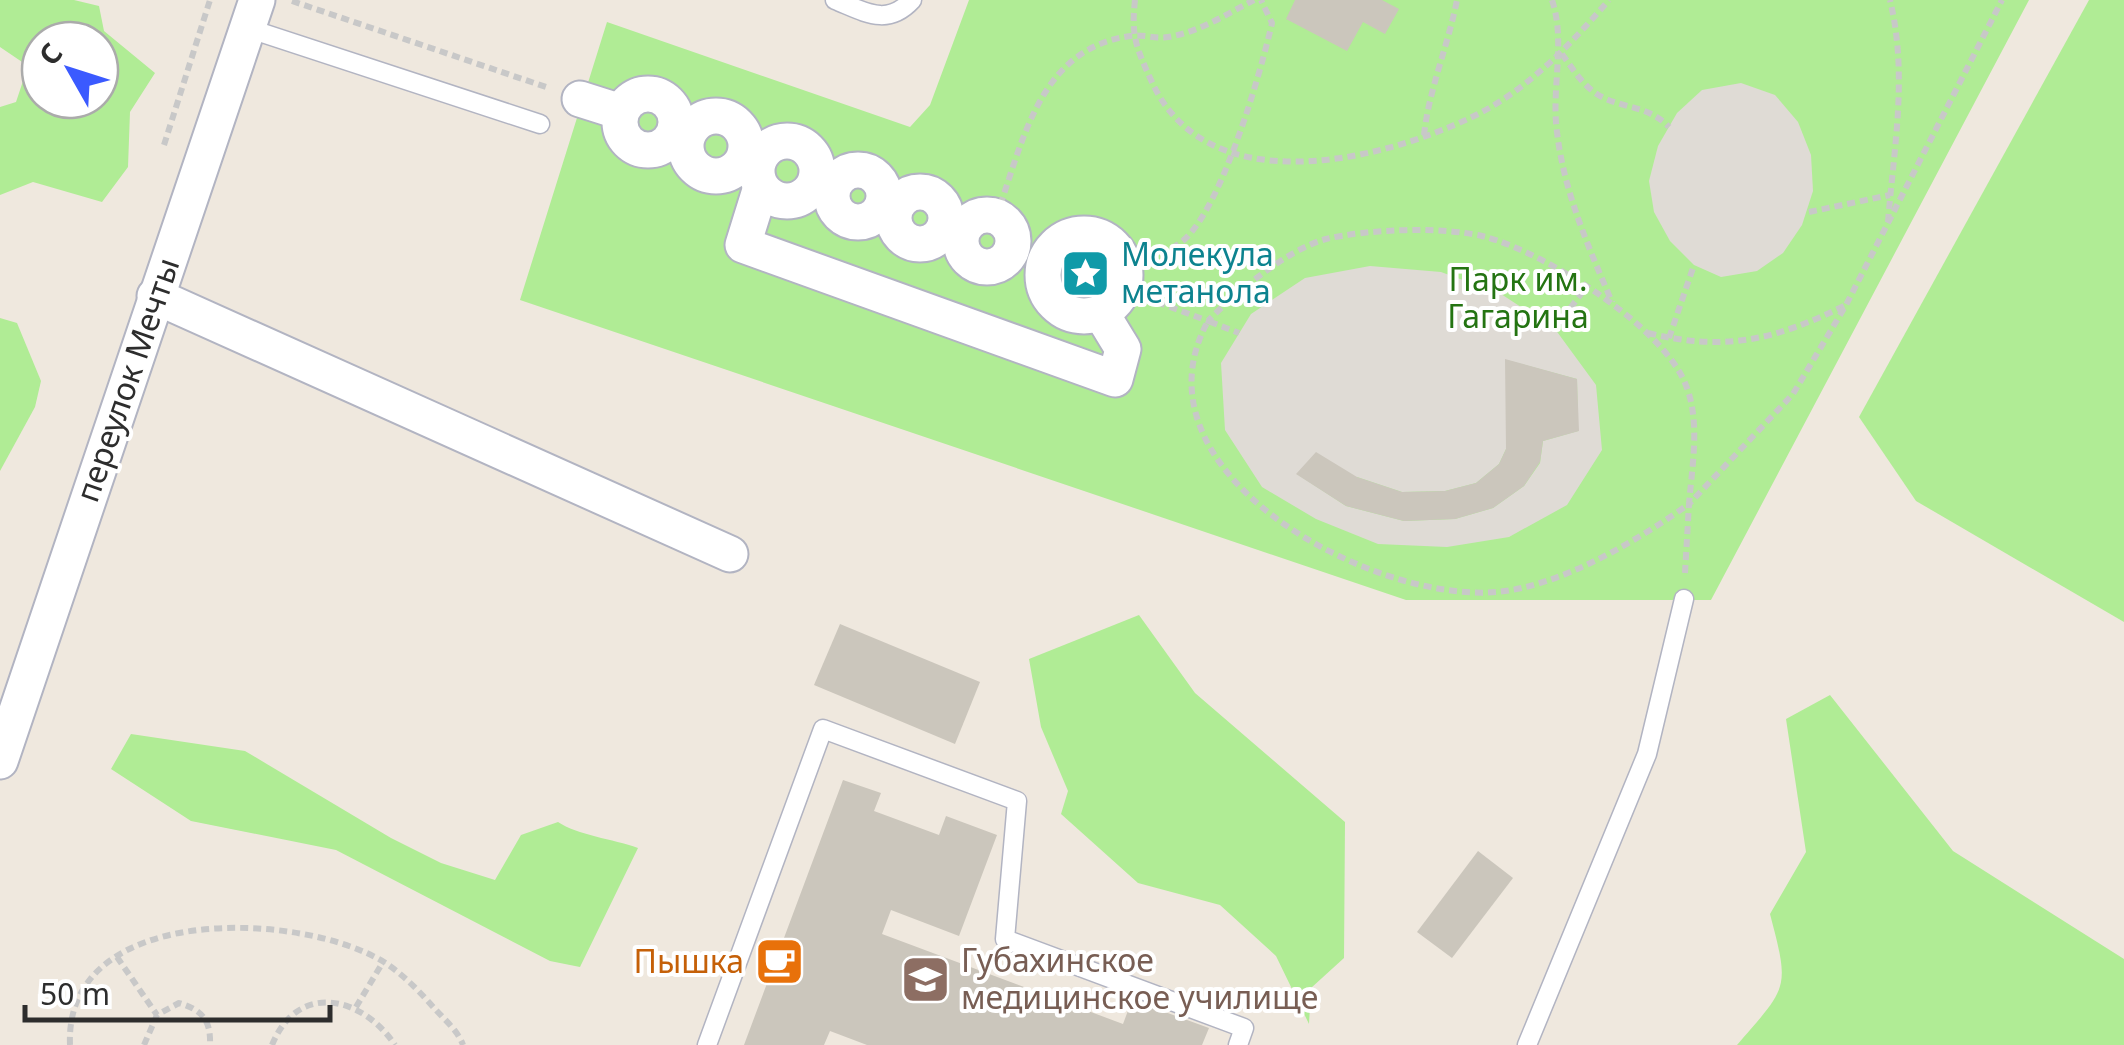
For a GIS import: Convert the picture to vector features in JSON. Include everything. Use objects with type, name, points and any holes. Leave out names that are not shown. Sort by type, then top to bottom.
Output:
[{"type":"street","name":"переулок Мечты","points":[[0,761],[252,14]]},
{"type":"street","points":[[580,98],[621,112],[638,95],[651,94],[672,107],[681,134],[706,118],[732,120],[746,142],[754,168],[784,201],[797,200],[849,171],[861,170],[880,182],[889,207],[923,192],[942,204],[973,264],[996,267],[1081,234],[1112,244],[1124,349],[1115,379],[743,245],[754,168],[777,142],[803,145],[813,154],[825,184]]},
{"type":"street","points":[[953,229],[978,216],[996,217],[1010,227],[1046,293],[1056,306],[1070,314],[1115,286]]},
{"type":"street","points":[[156,296],[730,554]]},
{"type":"lane","points":[[834,0],[880,18],[898,14],[912,0]]},
{"type":"lane","points":[[252,14],[540,124]]},
{"type":"lane","points":[[1527,1045],[1647,754],[1684,599]]},
{"type":"lane","points":[[707,1045],[823,729],[1018,801],[1005,939],[1244,1028],[1238,1045]]},
{"type":"path","points":[[288,0],[580,98]]},
{"type":"path","points":[[1134,0],[1131,36],[1164,110],[1209,144],[1264,163],[1379,153],[1472,117],[1556,62],[1610,0]]},
{"type":"path","points":[[996,217],[1042,92],[1062,65],[1082,50],[1131,36],[1167,38],[1257,0],[1272,23],[1232,152],[1196,227],[1182,242],[1115,286]]},
{"type":"path","points":[[1424,135],[1428,103],[1457,0]]},
{"type":"path","points":[[1552,0],[1560,24],[1556,130],[1576,219],[1613,303]]},
{"type":"path","points":[[1888,226],[1901,79],[1900,41],[1890,0]]},
{"type":"path","points":[[1684,599],[1689,504],[1695,439],[1686,385],[1669,356],[1613,303],[1486,237],[1406,230],[1324,240],[1243,286],[1208,321],[1192,350],[1190,396],[1202,433],[1248,496],[1318,549],[1402,584],[1498,592],[1577,569],[1689,504],[1793,394],[1846,306],[2002,0]]},
{"type":"path","points":[[1562,54],[1582,81],[1602,97],[1658,115],[1669,127]]},
{"type":"path","points":[[1808,212],[1890,195]]},
{"type":"path","points":[[1669,338],[1694,265]]},
{"type":"path","points":[[1115,286],[1239,334]]},
{"type":"path","points":[[1555,328],[1586,288]]},
{"type":"path","points":[[1646,332],[1728,344],[1790,333],[1846,306]]},
{"type":"path","points":[[70,1045],[69,1018],[82,988],[102,966],[157,936],[219,926],[289,932],[383,962],[416,988],[463,1045]]},
{"type":"path","points":[[117,957],[157,1015]]},
{"type":"path","points":[[356,1007],[383,962]]},
{"type":"path","points":[[272,1045],[288,1016],[308,1006],[332,1001],[356,1007],[395,1045]]},
{"type":"path","points":[[144,1045],[157,1015],[179,1003],[196,1008],[206,1018],[210,1045]]},
{"type":"green space","points":[[0,0],[74,0],[99,6],[102,20],[20,20],[20,61],[0,47]]},
{"type":"green space","name":"Парк им. Гагарина","points":[[969,0],[2029,0],[1711,600],[1406,600],[520,300],[607,22],[910,127],[930,105]]},
{"type":"green space","points":[[2089,0],[2124,0],[2124,622],[1916,501],[1859,417]]},
{"type":"green space","points":[[120,44],[155,73],[130,112],[128,167],[102,202],[33,182],[0,195],[0,107],[16,102],[20,90],[20,120],[120,120]]},
{"type":"green space","points":[[0,318],[17,323],[41,381],[35,407],[0,471]]},
{"type":"green space","points":[[1139,615],[1195,693],[1345,822],[1344,958],[1311,988],[1309,1024],[1276,956],[1220,905],[1138,883],[1061,814],[1068,791],[1041,727],[1029,659]]},
{"type":"green space","points":[[1830,695],[1953,851],[2124,959],[2124,1045],[1737,1045],[1775,998],[1780,986],[1780,958],[1770,914],[1806,852],[1786,719]]},
{"type":"green space","points":[[131,734],[245,751],[391,838],[441,863],[495,880],[521,835],[558,822],[585,834],[638,848],[580,967],[550,961],[336,850],[191,821],[111,769]]},
{"type":"shaded area","points":[[1741,83],[1775,95],[1798,122],[1811,155],[1813,191],[1802,225],[1783,253],[1757,271],[1721,277],[1694,265],[1670,241],[1654,212],[1649,181],[1658,146],[1677,113],[1702,90]]},
{"type":"shaded area","points":[[1370,266],[1441,272],[1501,294],[1555,329],[1596,385],[1602,450],[1567,505],[1509,537],[1447,547],[1378,544],[1316,519],[1262,487],[1225,430],[1221,363],[1251,314],[1305,278]],"holes":[[[1506,360],[1577,379],[1578,431],[1543,441],[1540,463],[1524,486],[1493,508],[1455,519],[1404,521],[1346,506],[1297,474],[1357,477],[1402,492],[1445,491],[1476,483],[1499,464],[1506,449]]]},
{"type":"building","points":[[1295,0],[1382,0],[1399,9],[1385,34],[1363,22],[1347,51],[1286,19]]},
{"type":"building","points":[[1505,359],[1577,379],[1579,431],[1543,441],[1540,462],[1524,486],[1493,508],[1455,519],[1404,521],[1346,506],[1296,474],[1316,452],[1357,477],[1402,492],[1445,491],[1476,483],[1499,464],[1506,449]]},
{"type":"building","points":[[840,624],[980,682],[955,744],[814,685]]},
{"type":"building","points":[[843,780],[881,793],[874,811],[939,835],[946,816],[997,835],[959,936],[891,910],[882,934],[1123,1024],[1132,1000],[1209,1028],[1202,1045],[867,1045],[830,1031],[824,1045],[744,1045]]},
{"type":"building","points":[[1478,851],[1513,878],[1452,958],[1417,932]]},
{"type":"place","name":"Молекула метанола","points":[[1086,273]]},
{"type":"place","name":"Пышка","points":[[779,962]]},
{"type":"place","name":"Губахинское медицинское училище","points":[[926,979]]}]
